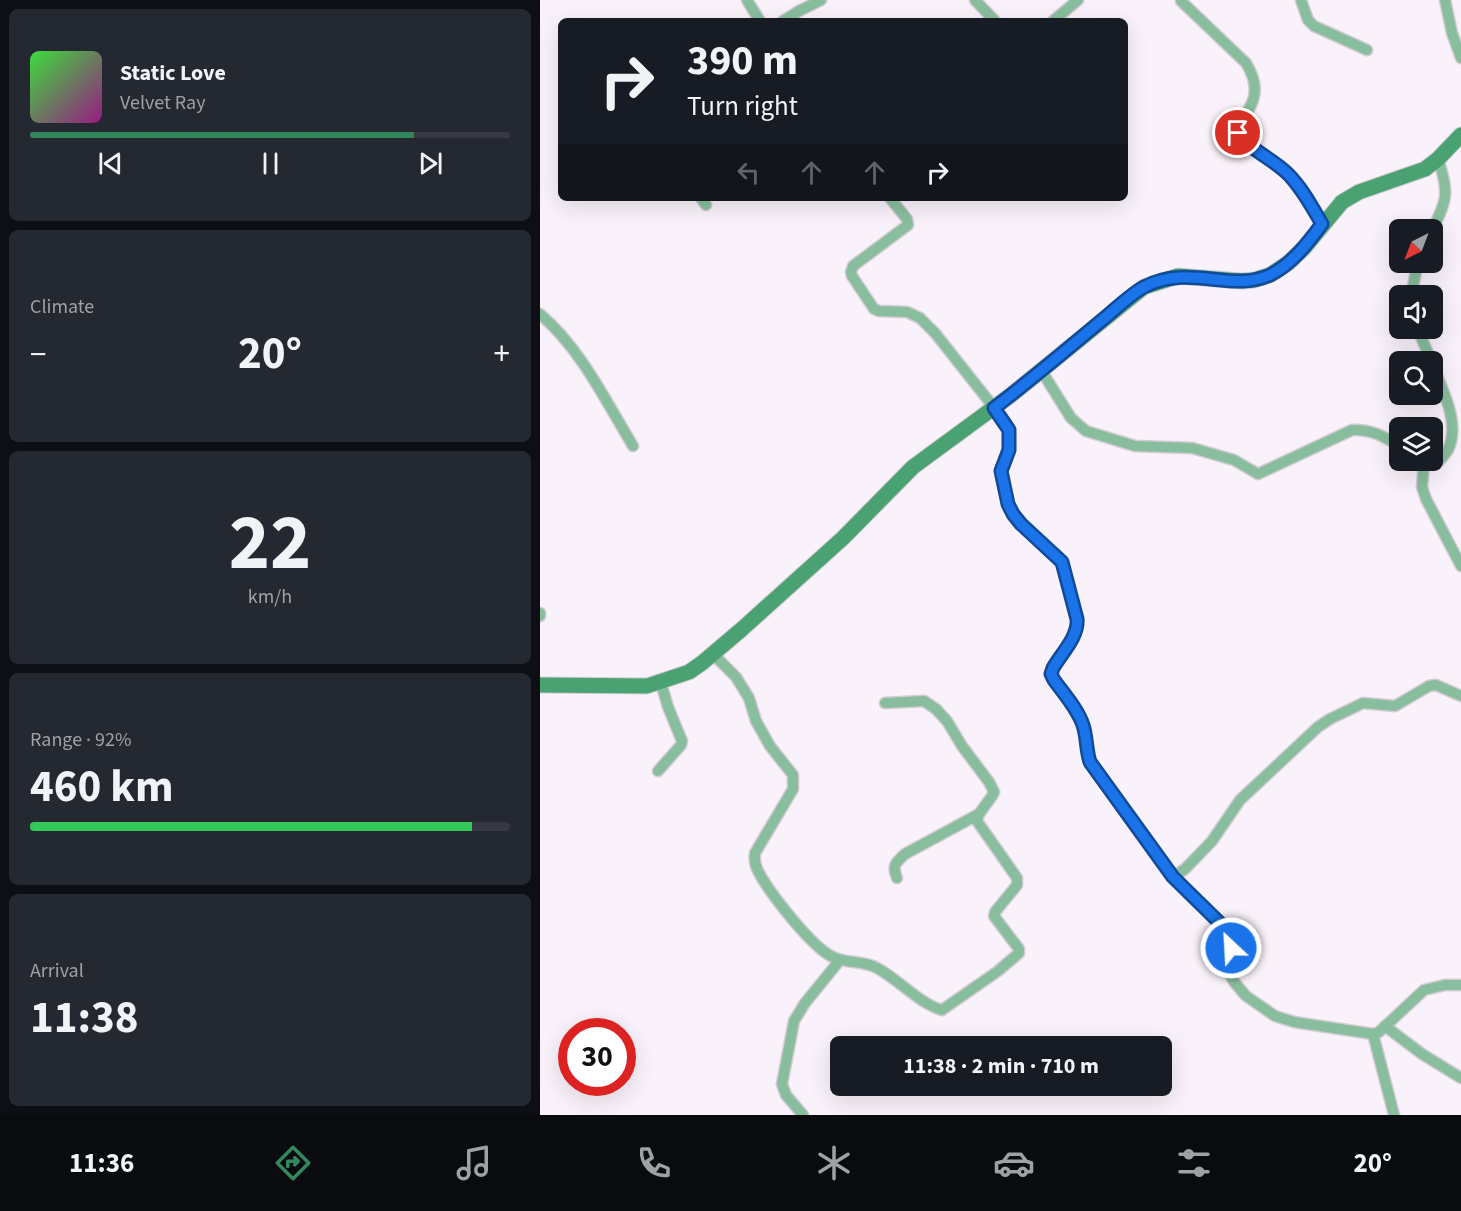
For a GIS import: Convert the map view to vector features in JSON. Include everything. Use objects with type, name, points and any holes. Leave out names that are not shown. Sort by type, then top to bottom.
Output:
[{"type":"street","points":[[747,0],[758,18]]},
{"type":"street","points":[[787,18],[821,0]]},
{"type":"street","points":[[975,0],[991,18]]},
{"type":"street","points":[[1057,18],[1078,0]]},
{"type":"street","points":[[1302,0],[1308,20],[1314,26],[1367,50]]},
{"type":"street","points":[[1445,0],[1452,33],[1461,58]]},
{"type":"street","points":[[1181,1],[1246,63],[1252,72],[1256,92],[1254,102],[1237,129],[1238,133],[1257,153],[1286,172],[1298,185],[1322,224]]},
{"type":"street","points":[[540,685],[647,686],[689,672],[713,654],[843,538],[914,467],[994,408],[1144,287],[1178,276],[1242,281],[1270,275],[1304,248],[1342,202],[1359,192],[1425,169],[1461,135]]},
{"type":"street","points":[[1437,219],[1446,197],[1446,183],[1438,159]]},
{"type":"street","points":[[892,201],[907,219],[908,225],[853,266],[852,276],[874,309],[907,312],[920,318],[935,333],[1009,430],[1009,450],[1001,471],[1008,504],[1021,524],[1062,562],[1077,619],[1078,626],[1075,633],[1051,674],[1079,717],[1090,762],[1173,877],[1226,929],[1231,948],[1230,975],[1235,983],[1246,996],[1275,1016],[1294,1022],[1373,1034],[1379,1032],[1424,990],[1461,985]]},
{"type":"street","points":[[540,314],[562,334],[580,357],[633,446]]},
{"type":"street","points":[[1041,370],[1071,418],[1086,431],[1135,446],[1192,448],[1234,460],[1258,474],[1352,430],[1365,430],[1389,440]]},
{"type":"street","points":[[1443,392],[1450,410],[1453,436],[1448,450],[1443,456]]},
{"type":"street","points":[[1423,471],[1422,487],[1426,499],[1461,566]]},
{"type":"street","points":[[713,654],[740,684],[749,698],[756,720],[770,746],[793,775],[795,781],[793,789],[755,854],[754,861],[757,870],[805,933],[830,956],[875,967],[942,1010],[1018,955],[1019,949],[994,916],[1017,885],[1017,878],[980,826],[978,814]]},
{"type":"street","points":[[658,771],[682,741],[661,683]]},
{"type":"street","points":[[1173,877],[1185,869],[1212,841],[1240,800],[1330,718],[1363,703],[1395,706],[1429,686],[1436,685],[1461,696]]},
{"type":"street","points":[[885,703],[924,701],[936,709],[947,721],[962,747],[992,787],[992,796],[978,814],[904,854],[894,863],[893,868],[897,878]]},
{"type":"street","points":[[803,1115],[786,1095],[782,1084],[794,1021],[805,1003],[840,960]]},
{"type":"street","points":[[1385,1026],[1461,1078]]},
{"type":"street","points":[[1373,1034],[1394,1115]]},
{"type":"route","points":[[1231,948],[1226,929],[1173,877],[1090,762],[1079,717],[1051,674],[1075,633],[1078,626],[1077,619],[1062,562],[1021,524],[1008,504],[1001,471],[1009,450],[1009,430],[994,408],[1144,287],[1178,276],[1254,280],[1270,275],[1304,248],[1322,224],[1298,185],[1286,172],[1257,153],[1238,133]]}]
